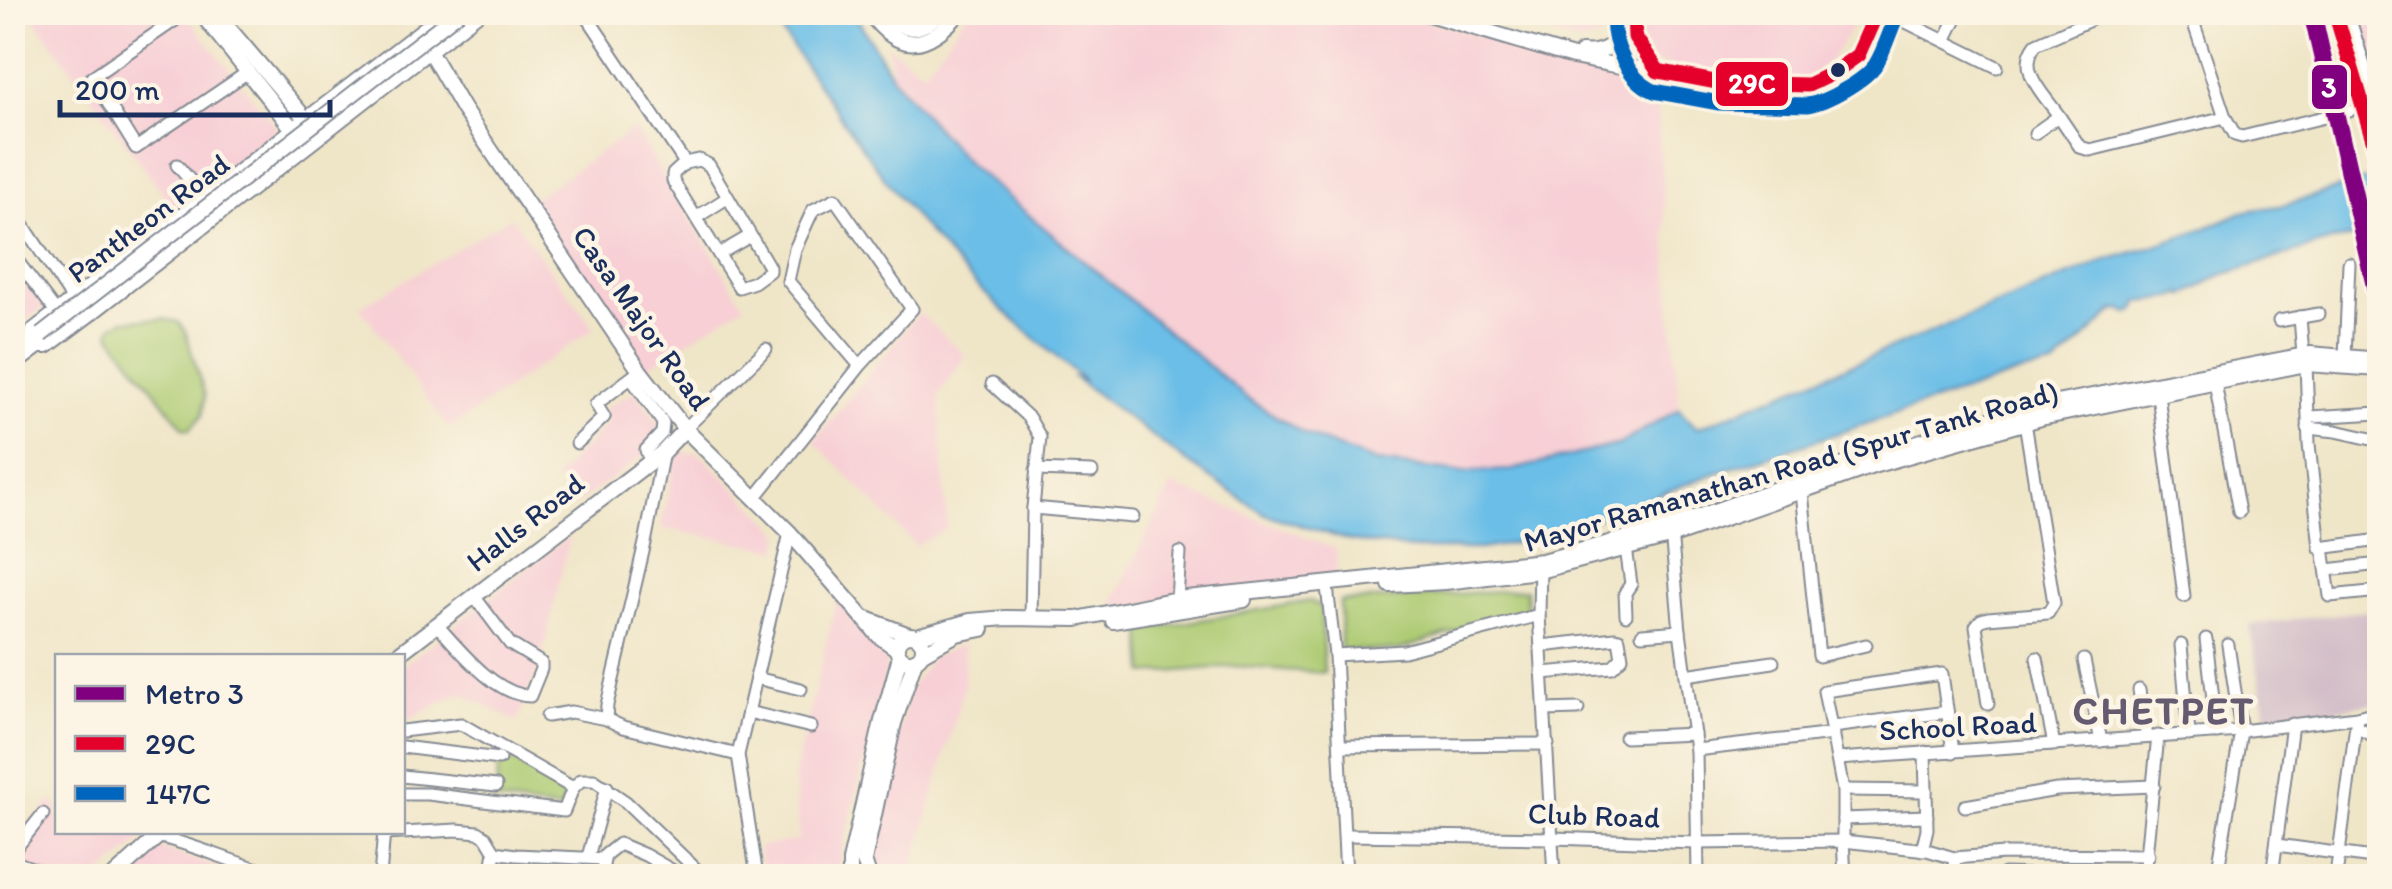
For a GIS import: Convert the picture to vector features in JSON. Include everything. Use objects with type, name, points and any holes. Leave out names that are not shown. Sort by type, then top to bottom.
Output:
[{"type":"main road","points":[[200,12],[292,130],[314,143]]},
{"type":"main road","points":[[446,12],[56,312],[34,330],[38,341],[47,346],[62,335],[479,12]]},
{"type":"main road","name":"Pantheon Road","points":[[12,366],[38,341],[459,12]]},
{"type":"main road","name":"Pantheon Road","points":[[12,356],[185,234],[470,12]]},
{"type":"main road","points":[[869,12],[890,36],[909,43],[928,41],[960,12]]},
{"type":"main road","points":[[884,12],[895,24],[910,28],[923,26],[941,12]]},
{"type":"main road","points":[[1422,12],[1573,57],[1721,83],[1808,85],[1858,55],[1877,12]]},
{"type":"main road","points":[[1446,12],[1596,54],[1621,39],[1632,20]]},
{"type":"main road","points":[[2335,12],[2380,173]]},
{"type":"main road","points":[[2346,12],[2380,122]]},
{"type":"main road","points":[[221,14],[306,119],[314,143]]},
{"type":"main road","points":[[1632,20],[1636,44],[1658,71]]},
{"type":"main road","name":"Casa Major Road","points":[[430,52],[636,374],[790,533],[880,636],[909,654]]},
{"type":"main road","points":[[344,90],[357,107]]},
{"type":"main road","name":"Mayor Ramanathan Road (Spur Tank Road)","points":[[909,654],[957,634],[982,629],[1081,626],[1327,588],[1445,582],[1540,566],[1626,548],[1841,466],[2025,409],[2305,360],[2380,360]]},
{"type":"main road","name":"Mayor Ramanathan Road (Spur Tank Road)","points":[[913,636],[970,621],[1077,620],[1177,599],[1540,566],[1671,531],[2026,422],[2158,388],[2215,382],[2305,360],[2380,370]]},
{"type":"main road","points":[[665,450],[672,437],[673,413]]},
{"type":"main road","name":"Halls Road","points":[[399,654],[689,432]]},
{"type":"main road","points":[[850,876],[850,861],[892,685],[909,654],[923,645],[913,636],[866,619]]},
{"type":"main road","points":[[867,876],[864,861],[909,654],[899,641],[913,636]]},
{"type":"main road","points":[[114,876],[159,834]]},
{"type":"street","points":[[187,12],[92,77],[136,148],[248,72]]},
{"type":"street","points":[[584,12],[685,162]]},
{"type":"street","points":[[1886,12],[1997,67]]},
{"type":"street","points":[[1945,41],[1959,12]]},
{"type":"street","points":[[2108,12],[2036,44],[2027,64],[2029,73],[2080,147],[2090,150],[2225,117]]},
{"type":"street","points":[[2190,12],[2225,117],[2235,135],[2242,137],[2349,110]]},
{"type":"street","points":[[2035,133],[2059,116]]},
{"type":"street","points":[[685,162],[707,162],[727,198],[770,267],[754,282],[740,287],[673,174],[685,162]]},
{"type":"street","points":[[177,165],[204,197]]},
{"type":"street","points":[[697,217],[727,198]]},
{"type":"street","points":[[755,498],[860,366],[912,309],[835,199],[813,210],[794,249],[788,280],[860,366]]},
{"type":"street","points":[[12,208],[73,300]]},
{"type":"street","points":[[719,254],[750,236]]},
{"type":"street","points":[[12,254],[56,312]]},
{"type":"street","points":[[2344,357],[2349,264]]},
{"type":"street","points":[[2279,320],[2318,314]]},
{"type":"street","points":[[2300,317],[2320,548],[2330,596],[2380,590]]},
{"type":"street","points":[[689,432],[766,349]]},
{"type":"street","points":[[577,442],[604,418],[596,404],[636,374],[663,423],[662,433],[646,450],[650,462]]},
{"type":"street","points":[[2215,382],[2239,512]]},
{"type":"street","points":[[992,384],[1029,418],[1040,437],[1030,618]]},
{"type":"street","points":[[2158,388],[2184,596]]},
{"type":"street","points":[[2309,423],[2380,412]]},
{"type":"street","points":[[1988,704],[1976,626],[1988,618],[2048,612],[2054,603],[2026,422]]},
{"type":"street","points":[[2309,423],[2380,442]]},
{"type":"street","points":[[606,719],[665,450]]},
{"type":"street","points":[[1036,470],[1092,472]]},
{"type":"street","points":[[1802,492],[1819,656],[1866,645]]},
{"type":"street","points":[[1034,508],[1133,517]]},
{"type":"street","points":[[1671,531],[1696,750],[1698,876]]},
{"type":"street","points":[[757,876],[738,755],[790,533]]},
{"type":"street","points":[[2323,548],[2380,540]]},
{"type":"street","points":[[1626,548],[1631,584],[1625,593],[1626,615]]},
{"type":"street","points":[[1177,599],[1180,552]]},
{"type":"street","points":[[2327,570],[2380,564]]},
{"type":"street","points":[[1540,566],[1539,615],[1554,876]]},
{"type":"street","points":[[1327,588],[1335,655],[1346,876]]},
{"type":"street","points":[[436,625],[476,668],[502,686],[530,696],[541,663],[510,644],[474,596]]},
{"type":"street","points":[[1335,655],[1404,650],[1539,615]]},
{"type":"street","points":[[1642,634],[1680,631]]},
{"type":"street","points":[[1541,646],[1619,639],[1622,657],[1612,668],[1542,673]]},
{"type":"street","points":[[2206,639],[2217,733]]},
{"type":"street","points":[[1556,644],[1559,672]]},
{"type":"street","points":[[2217,876],[2241,731],[2228,644]]},
{"type":"street","points":[[2180,645],[2189,736]]},
{"type":"street","points":[[2037,658],[2054,746]]},
{"type":"street","points":[[2084,660],[2100,742]]},
{"type":"street","points":[[1686,675],[1773,662]]},
{"type":"street","points":[[1845,876],[1844,790],[1824,691],[1942,674],[1953,752]]},
{"type":"street","points":[[756,678],[801,689]]},
{"type":"street","points":[[2140,690],[2152,737],[2154,786],[2144,876]]},
{"type":"street","points":[[1545,710],[1578,709]]},
{"type":"street","points":[[546,716],[571,712],[606,719],[623,727],[738,755]]},
{"type":"street","points":[[748,712],[811,727]]},
{"type":"street","points":[[1696,750],[1946,712]]},
{"type":"street","name":"School Road","points":[[1838,759],[2356,722],[2380,712]]},
{"type":"street","points":[[2336,876],[2356,722],[2380,738]]},
{"type":"street","points":[[405,731],[462,724],[573,788]]},
{"type":"street","points":[[2272,876],[2292,724]]},
{"type":"street","points":[[1625,737],[1694,734]]},
{"type":"street","points":[[1340,746],[1548,744]]},
{"type":"street","points":[[494,802],[501,745]]},
{"type":"street","points":[[405,747],[500,760]]},
{"type":"street","points":[[1922,850],[1927,816],[1925,752]]},
{"type":"street","points":[[405,776],[496,786]]},
{"type":"street","points":[[405,794],[564,811],[573,788],[581,780],[594,780],[626,802],[703,876]]},
{"type":"street","points":[[1966,806],[2057,790],[2154,786]]},
{"type":"street","points":[[588,857],[607,787]]},
{"type":"street","points":[[1844,790],[1926,790]]},
{"type":"street","points":[[37,870],[12,857],[43,814]]},
{"type":"street","points":[[1843,819],[1927,816]]},
{"type":"street","points":[[405,833],[478,832],[486,836],[495,852],[491,876]]},
{"type":"street","points":[[159,834],[252,870],[283,876]]},
{"type":"street","points":[[380,876],[384,834]]},
{"type":"street","name":"Club Road","points":[[1345,835],[1696,843],[1842,841],[1922,850],[1954,858],[2004,854],[2148,855]]},
{"type":"street","points":[[601,876],[605,855],[619,844],[682,876]]},
{"type":"street","points":[[2277,846],[2380,859]]},
{"type":"street","points":[[495,852],[604,859]]},
{"type":"street","points":[[2004,854],[2005,875],[2076,876]]},
{"type":"street","points":[[1954,858],[1955,876]]},
{"type":"shaded area","points":[[30,13],[184,13],[278,129],[175,210]]},
{"type":"shaded area","points":[[967,13],[1400,13],[1655,85],[1679,409],[1621,444],[1512,470],[1460,472],[1375,462],[1304,434],[1247,398],[968,164],[893,78],[887,45],[924,72]]},
{"type":"shaded area","points":[[1478,13],[1617,13],[1615,24],[1603,37],[1580,43]]},
{"type":"shaded area","points":[[1642,13],[1862,13],[1830,60],[1812,76],[1793,79],[1701,72],[1655,62],[1644,48],[1639,25]]},
{"type":"shaded area","points":[[2361,13],[2379,13],[2379,78]]},
{"type":"shaded area","points":[[634,129],[744,305],[640,372],[531,200]]},
{"type":"shaded area","points":[[511,217],[594,328],[449,429],[360,307]]},
{"type":"shaded area","points":[[12,242],[47,305],[13,329],[12,329]]},
{"type":"shaded area","points":[[919,313],[966,356],[939,394],[947,528],[916,546],[814,441]]},
{"type":"shaded area","points":[[635,391],[661,426],[653,449],[575,505],[556,477],[609,422],[603,409]]},
{"type":"shaded area","points":[[681,452],[699,453],[782,534],[779,550],[661,528],[675,459]]},
{"type":"shaded area","points":[[1172,485],[1336,549],[1337,575],[1149,605],[1111,606]]},
{"type":"shaded area","points":[[570,535],[542,656],[517,722],[460,692],[405,722],[405,664]]},
{"type":"shaded area","points":[[838,596],[887,649],[885,679],[837,871],[831,876],[762,876],[759,847],[799,840],[794,774]]},
{"type":"shaded area","points":[[2379,609],[2379,702],[2267,720],[2249,625]]},
{"type":"shaded area","points":[[963,644],[965,683],[911,876],[873,876],[866,859],[910,689],[931,658]]},
{"type":"shaded area","points":[[51,801],[55,804],[55,834],[150,834],[99,876],[13,876],[12,818],[30,824]]},
{"type":"shaded area","points":[[161,848],[239,876],[120,876]]},
{"type":"green space","points":[[124,320],[178,322],[185,331],[205,396],[202,416],[190,429],[184,428],[110,334],[112,326]]},
{"type":"green space","points":[[1526,589],[1527,609],[1399,650],[1341,651],[1340,602]]},
{"type":"green space","points":[[1310,601],[1321,607],[1324,673],[1234,666],[1145,674],[1142,630]]},
{"type":"green space","points":[[500,753],[566,789],[561,810],[495,801]]},
{"type":"water","points":[[769,13],[854,13],[893,78],[968,164],[1247,398],[1304,434],[1376,462],[1460,472],[1512,470],[1620,444],[1679,409],[1697,428],[2109,259],[2242,212],[2285,205],[2379,176],[2379,238],[2331,241],[2219,276],[2184,296],[2182,293],[2139,302],[2136,310],[2129,313],[2114,311],[2054,367],[2021,373],[1710,475],[1550,536],[1481,549],[1412,549],[1351,541],[1265,514],[1187,462],[1072,376],[1085,381],[985,293],[908,209]]},
{"type":"metro line","name":"3","points":[[2312,12],[2380,308]]},
{"type":"transit line","name":"147C","points":[[1614,12],[1622,58],[1644,85],[1654,91],[1719,103],[1808,105],[1835,95],[1876,64],[1895,20]]},
{"type":"transit line","name":"29C","points":[[1634,12],[1635,37],[1658,71],[1721,83],[1808,85],[1858,55],[1877,12]]},
{"type":"transit line","name":"29C","points":[[2335,12],[2380,170]]},
{"type":"district","name":"CHETPET","points":[[2164,710]]}]
